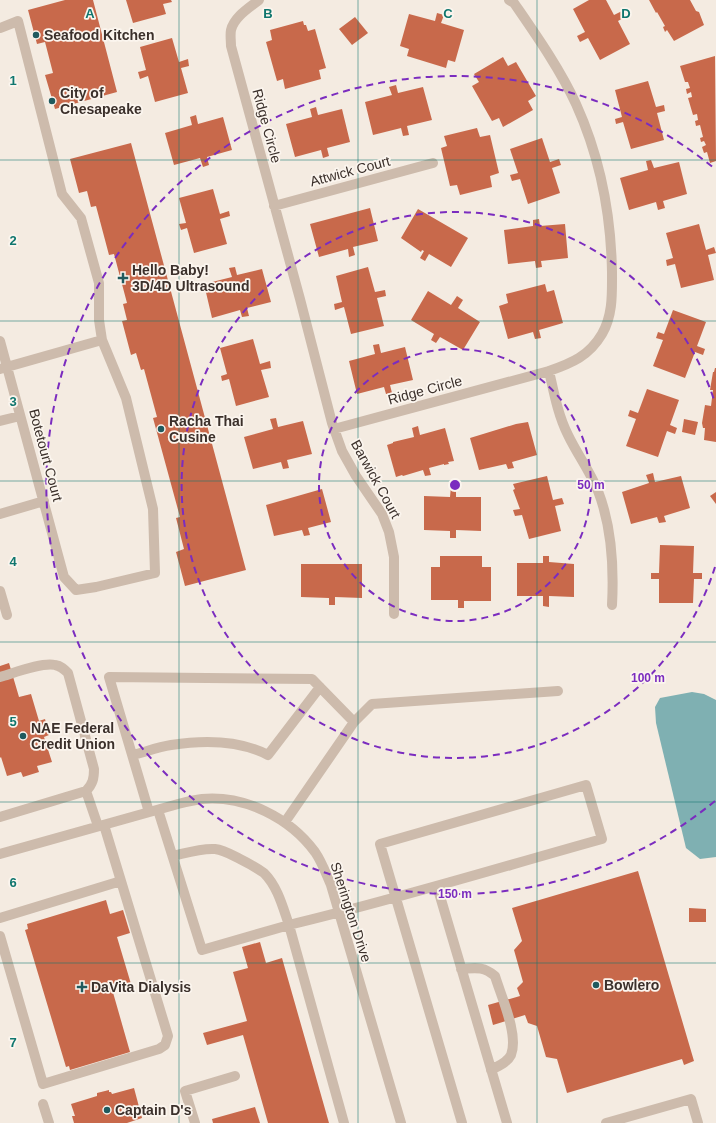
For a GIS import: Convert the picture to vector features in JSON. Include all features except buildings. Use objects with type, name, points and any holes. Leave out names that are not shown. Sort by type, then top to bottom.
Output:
[{"type":"street","name":"Ridge Circle","points":[[259,0],[233,23],[230,31],[231,46],[334,429],[571,364],[589,351],[602,334],[611,313],[612,244],[605,196],[593,150],[576,104],[536,35],[514,3],[509,0]]},
{"type":"street","points":[[0,28],[18,21],[62,194],[81,218],[99,283],[99,320],[102,340],[4,368]]},
{"type":"street","name":"Attwick Court","points":[[274,206],[433,163]]},
{"type":"street","name":"Botetourt Court","points":[[0,341],[4,368],[20,416],[64,577],[76,590],[96,587],[155,573],[153,509],[126,398],[102,340]]},
{"type":"street","points":[[549,371],[560,416],[565,429],[589,472],[604,508],[614,576],[612,605]]},
{"type":"street","points":[[0,421],[20,416]]},
{"type":"street","name":"Barwick Court","points":[[334,429],[342,451],[356,476],[382,514],[389,532],[394,557],[394,614]]},
{"type":"street","points":[[0,512],[44,501]]},
{"type":"street","points":[[0,590],[7,615]]},
{"type":"street","points":[[0,677],[46,664],[62,667],[68,673],[94,769],[94,777],[91,785],[86,791],[0,817]]},
{"type":"street","points":[[354,722],[312,679],[109,677],[133,755],[172,856],[202,950],[289,925],[339,913],[395,897],[437,886],[602,839],[586,785],[380,844],[395,897],[462,1123]]},
{"type":"street","points":[[133,755],[171,745],[210,742],[232,744],[261,751],[268,755],[320,688]]},
{"type":"street","points":[[285,822],[354,722],[372,704],[558,690]]},
{"type":"street","points":[[0,936],[43,1084],[159,1049],[165,1045],[168,1036],[121,881],[101,826],[86,791]]},
{"type":"street","name":"Sherington Drive","points":[[1,852],[202,799],[223,799],[250,804],[280,818],[299,834],[315,852],[331,885],[401,1123]]},
{"type":"street","points":[[172,856],[201,850],[215,849],[230,853],[263,873],[272,884],[278,895],[289,925],[344,1123]]},
{"type":"street","points":[[0,918],[121,881]]},
{"type":"street","points":[[437,886],[507,1123]]},
{"type":"street","points":[[461,969],[478,968],[488,970],[495,976],[513,1032],[511,1055],[505,1062],[491,1070]]},
{"type":"street","points":[[195,1123],[185,1091],[235,1076]]},
{"type":"street","points":[[606,1123],[691,1099],[698,1123]]},
{"type":"street","points":[[43,1104],[49,1123]]},
{"type":"water","points":[[692,692],[704,694],[716,700],[716,857],[700,859],[686,848],[656,723],[655,707],[660,698]]},
{"type":"place","name":"Seafood Kitchen","points":[[36,35]]},
{"type":"place","name":"City of Chesapeake","points":[[52,101]]},
{"type":"place","name":"Hello Baby! 3D/4D Ultrasound","points":[[123,278]]},
{"type":"place","name":"Racha Thai Cusine","points":[[161,429]]},
{"type":"place","name":"NAE Federal Credit Union","points":[[23,736]]},
{"type":"place","name":"Bowlero","points":[[596,985]]},
{"type":"place","name":"DaVita Dialysis","points":[[82,987]]},
{"type":"place","name":"Captain D's","points":[[107,1110]]}]
